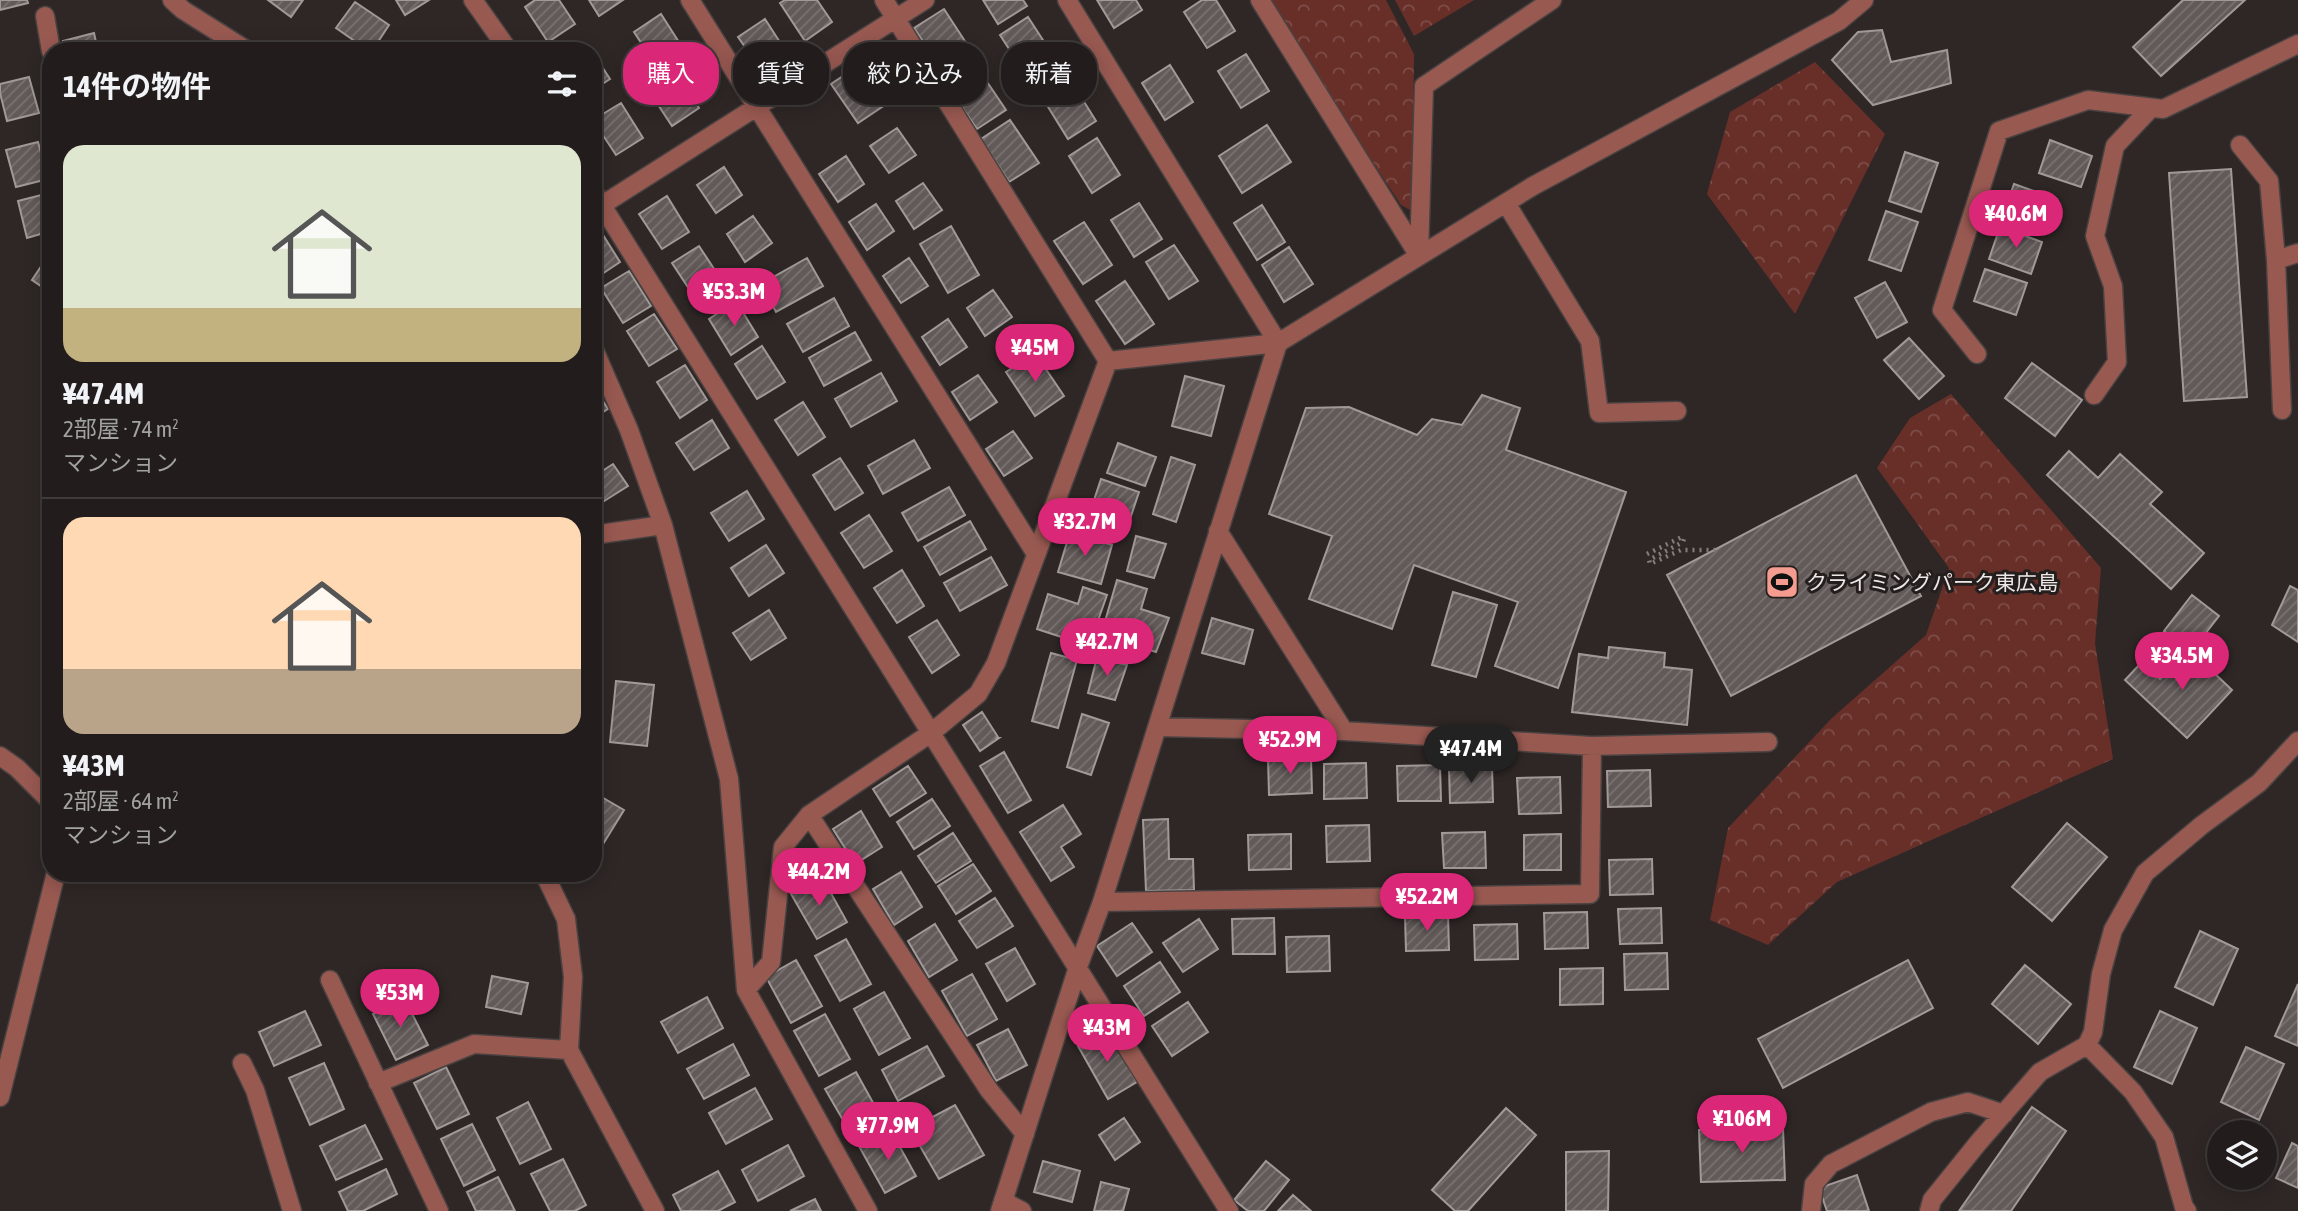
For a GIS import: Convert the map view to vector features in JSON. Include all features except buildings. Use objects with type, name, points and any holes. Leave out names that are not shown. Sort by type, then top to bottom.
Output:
[{"type":"street","points":[[172,0],[234,42]]},
{"type":"street","points":[[473,0],[503,42]]},
{"type":"street","points":[[690,0],[1036,554]]},
{"type":"street","points":[[884,0],[1108,361]]},
{"type":"street","points":[[602,196],[757,106],[925,0]]},
{"type":"street","points":[[1022,1211],[1001,1206],[1078,967],[1102,902],[1278,343],[1067,0]]},
{"type":"street","points":[[1260,0],[1419,256]]},
{"type":"street","points":[[1419,256],[1424,86],[1552,0]]},
{"type":"street","points":[[1108,361],[1278,343],[1533,186],[1839,20],[1864,0]]},
{"type":"street","points":[[45,16],[49,42]]},
{"type":"street","points":[[1977,354],[1942,310],[1999,131],[2088,100],[2163,109],[2298,44]]},
{"type":"street","points":[[2094,395],[2117,362],[2113,286],[2095,236],[2115,146],[2151,108]]},
{"type":"street","points":[[2240,145],[2269,181],[2276,260],[2282,410]]},
{"type":"street","points":[[1506,203],[1590,341],[1599,413],[1677,411]]},
{"type":"street","points":[[602,204],[1229,1211]]},
{"type":"street","points":[[2276,260],[2298,253]]},
{"type":"street","points":[[746,990],[771,962],[783,847],[809,815],[931,733],[978,694],[996,663],[1108,361]]},
{"type":"street","points":[[602,368],[629,430],[663,525],[729,779],[746,990],[868,1211]]},
{"type":"street","points":[[602,535],[663,525]]},
{"type":"street","points":[[1218,531],[1345,731]]},
{"type":"street","points":[[1157,727],[1345,731],[1592,746],[1768,742]]},
{"type":"street","points":[[1929,1211],[1932,1200],[2040,1072],[2087,1045],[2093,1032],[2101,974],[2113,930],[2145,873],[2202,825],[2259,783],[2298,741]]},
{"type":"street","points":[[1102,902],[1590,894],[1592,746]]},
{"type":"street","points":[[0,756],[17,768],[42,793]]},
{"type":"street","points":[[809,815],[989,1090],[1025,1134]]},
{"type":"street","points":[[0,1097],[54,882]]},
{"type":"street","points":[[548,882],[566,919],[573,978],[569,1050],[654,1211]]},
{"type":"street","points":[[330,980],[439,1211]]},
{"type":"street","points":[[378,1083],[474,1044],[569,1050]]},
{"type":"street","points":[[2087,1045],[2133,1092],[2164,1137],[2187,1211]]},
{"type":"street","points":[[242,1063],[255,1090],[292,1211]]},
{"type":"street","points":[[1811,1211],[1814,1184],[1831,1164],[1931,1112],[1968,1102],[2004,1114]]},
{"type":"path","points":[[1647,554],[1682,537],[1684,542],[1649,560],[1650,564],[1681,550],[1715,550]]},
{"type":"green space","points":[[1268,0],[1386,0],[1414,54],[1412,211],[1401,205]]},
{"type":"green space","points":[[1395,0],[1474,0],[1414,36]]},
{"type":"green space","points":[[1815,62],[1885,134],[1795,314],[1707,194],[1730,112]]},
{"type":"green space","points":[[1951,394],[2101,568],[2095,643],[2113,759],[1837,882],[1768,945],[1710,920],[1728,828],[1832,718],[1926,635],[1949,568],[1877,468],[1910,418]]},
{"type":"place","name":"クライミングパーク東広島","points":[[1782,582]]}]
